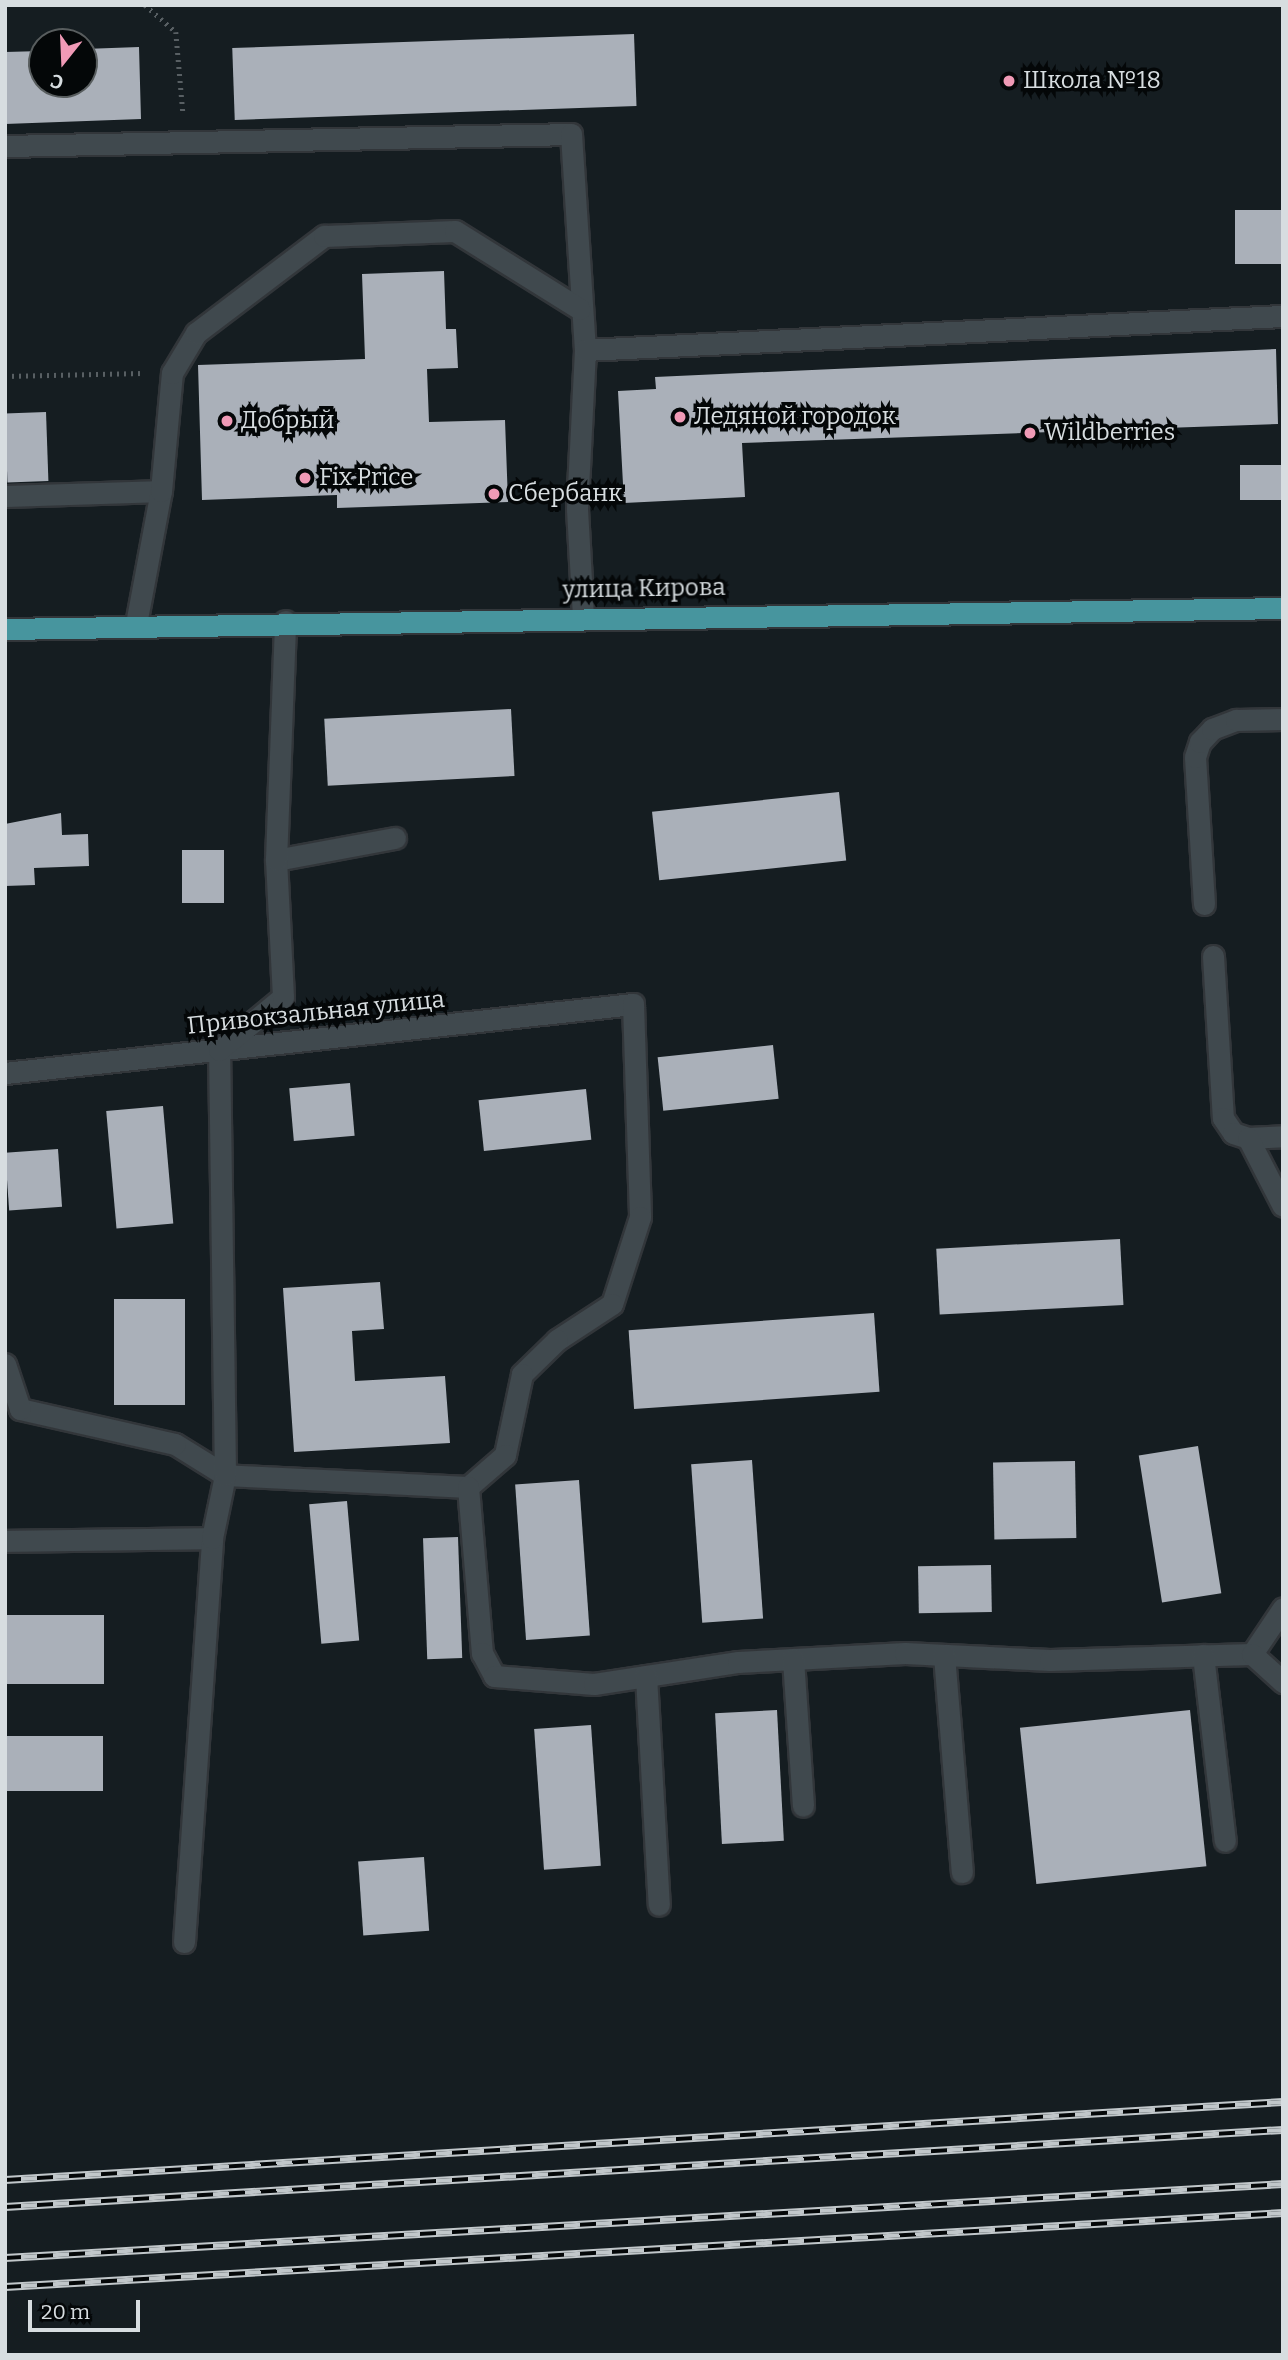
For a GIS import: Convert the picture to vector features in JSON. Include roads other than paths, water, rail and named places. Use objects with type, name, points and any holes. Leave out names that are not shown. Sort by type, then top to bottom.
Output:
[{"type":"main road","name":"улица Кирова","points":[[5,629],[583,616],[1283,608]]},
{"type":"street","points":[[5,146],[186,145],[571,134],[580,309],[585,350],[577,509],[583,616]]},
{"type":"street","points":[[136,624],[162,491],[172,373],[196,332],[324,236],[455,231],[580,309]]},
{"type":"street","points":[[585,350],[1283,316]]},
{"type":"street","points":[[5,496],[162,491]]},
{"type":"street","points":[[184,1942],[212,1538],[225,1475],[219,1049],[283,997],[276,860],[285,621]]},
{"type":"street","points":[[1204,904],[1195,757],[1200,741],[1212,729],[1236,720],[1283,719]]},
{"type":"street","points":[[276,860],[396,838]]},
{"type":"street","points":[[1213,956],[1223,1118],[1233,1133],[1248,1138],[1283,1136]]},
{"type":"street","name":"Привокзальная улица","points":[[5,1073],[633,1004],[640,1217],[612,1304],[557,1340],[522,1374],[505,1455],[468,1487]]},
{"type":"street","points":[[1248,1138],[1283,1206]]},
{"type":"street","points":[[5,1364],[20,1409],[176,1444],[225,1475],[468,1487],[482,1653],[494,1676],[594,1684],[793,1659],[944,1655],[1252,1654],[1283,1682]]},
{"type":"street","points":[[5,1541],[212,1538]]},
{"type":"street","points":[[1252,1654],[1283,1608]]},
{"type":"street","points":[[944,1655],[962,1872]]},
{"type":"street","points":[[1203,1656],[1225,1841]]},
{"type":"street","points":[[793,1659],[803,1806]]},
{"type":"street","points":[[646,1676],[659,1905]]},
{"type":"railway","points":[[5,2180],[1283,2102]]},
{"type":"railway","points":[[5,2207],[1283,2130]]},
{"type":"railway","points":[[5,2258],[1283,2184]]},
{"type":"railway","points":[[5,2287],[1283,2213]]},
{"type":"place","name":"Школа №18","points":[[1009,81]]},
{"type":"place","name":"Ледяной городок","points":[[680,417]]},
{"type":"place","name":"Добрый","points":[[227,421]]},
{"type":"place","name":"Wildberries","points":[[1030,433]]},
{"type":"place","name":"Fix Price","points":[[305,478]]},
{"type":"place","name":"Сбербанк","points":[[494,494]]}]
